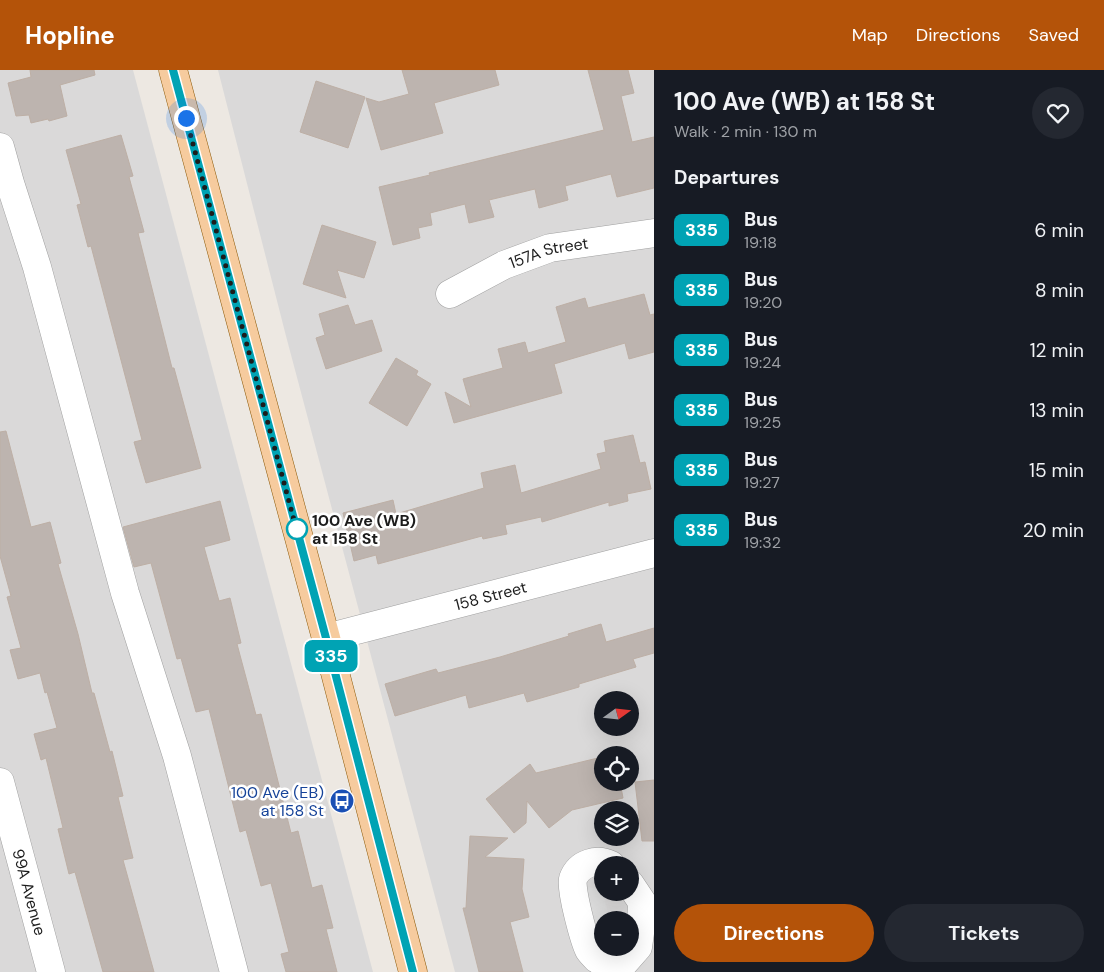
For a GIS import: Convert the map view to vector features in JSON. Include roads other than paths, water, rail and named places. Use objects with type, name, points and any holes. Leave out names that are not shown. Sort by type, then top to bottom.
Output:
[{"type":"main road","points":[[173,70],[326,638],[413,972]]},
{"type":"street","points":[[0,147],[37,268],[125,593],[177,756],[234,972]]},
{"type":"street","name":"157A Street","points":[[450,294],[504,265],[550,248],[654,233]]},
{"type":"street","name":"158 Street","points":[[326,638],[654,553]]},
{"type":"street","name":"99A Avenue","points":[[0,782],[10,859],[50,972]]},
{"type":"street","points":[[594,862],[580,868],[573,880],[573,895],[590,950],[596,958],[610,965],[623,964],[638,947],[642,894]]},
{"type":"place","name":"100 Ave (WB) at 158 St","points":[[297,529]]},
{"type":"place","name":"100 Ave (EB) at 158 St","points":[[342,801]]}]
